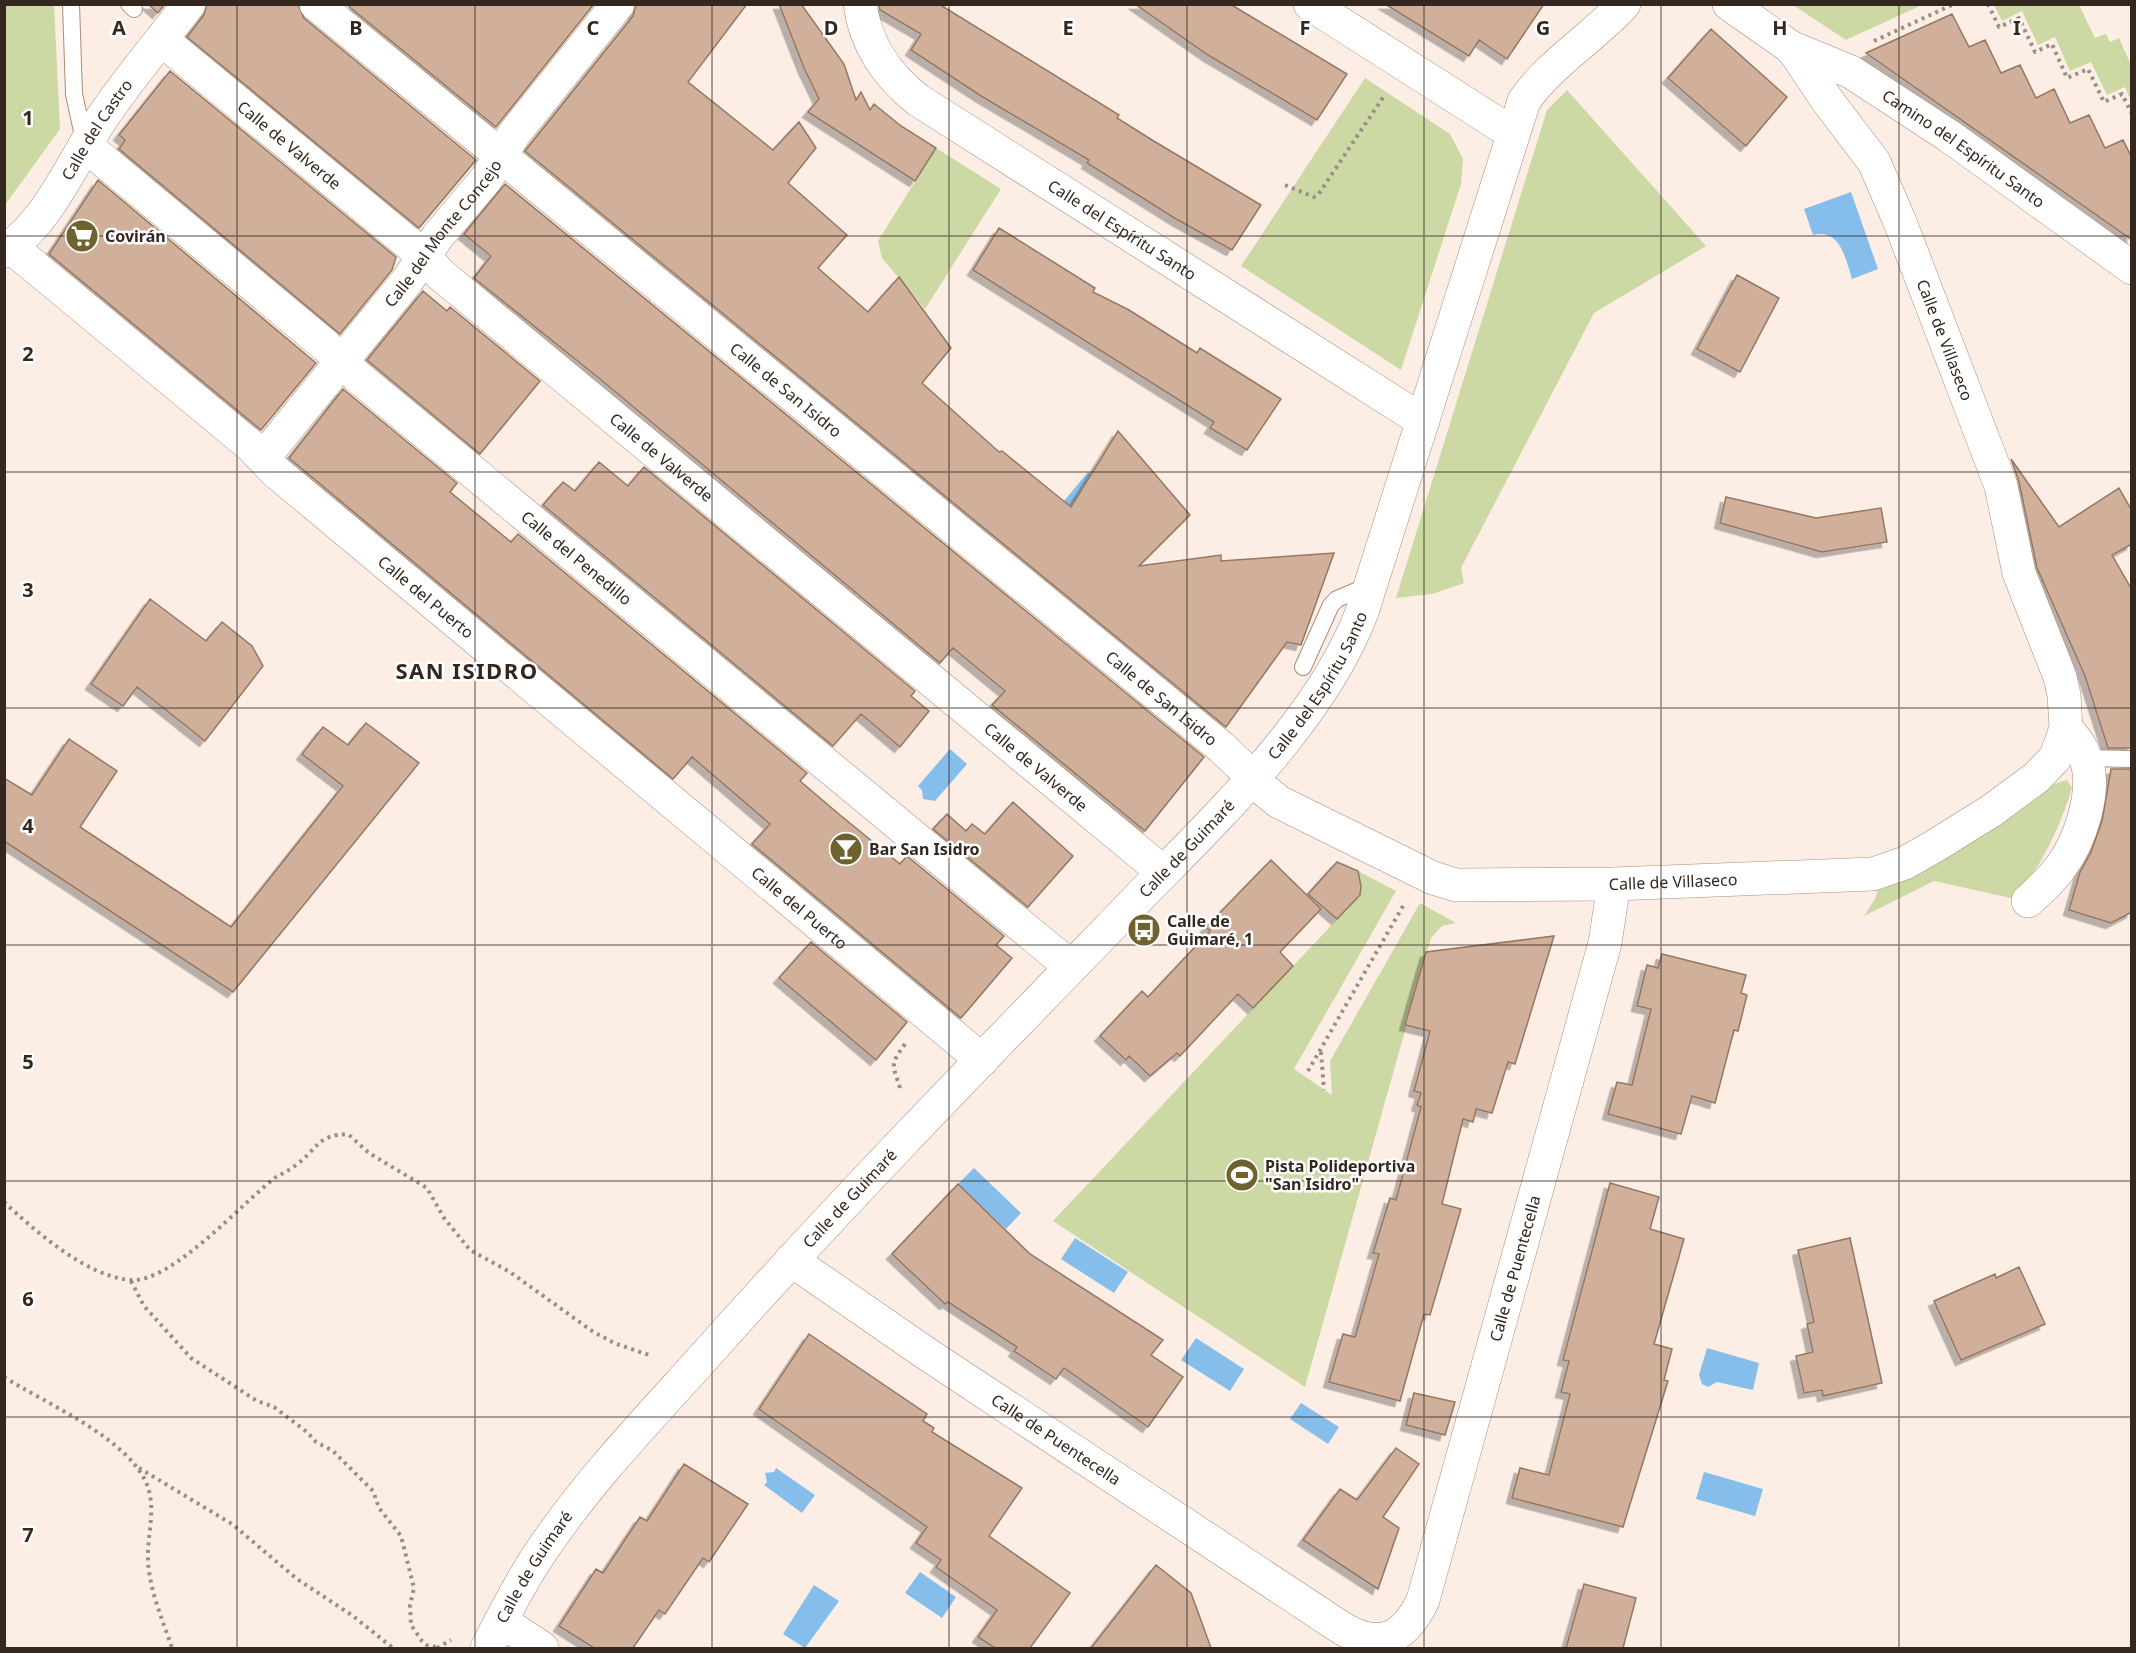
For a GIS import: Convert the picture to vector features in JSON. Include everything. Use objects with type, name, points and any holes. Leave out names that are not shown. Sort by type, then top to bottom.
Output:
[{"type":"street","name":"Calle del Castro","points":[[8,249],[26,234],[44,212],[115,99],[189,4]]},
{"type":"street","name":"Calle de San Isidro","points":[[316,4],[1221,747],[1252,778]]},
{"type":"street","name":"Calle del Monte Concejo","points":[[263,458],[486,179],[514,134],[618,4]]},
{"type":"street","name":"Calle del Espíritu Santo","points":[[860,4],[869,39],[880,59],[901,86],[918,100],[1423,421]]},
{"type":"street","points":[[1310,4],[1512,133]]},
{"type":"street","name":"Calle del Espíritu Santo","points":[[1252,778],[1334,670],[1356,628],[1524,101],[1533,89],[1624,4]]},
{"type":"street","name":"Calle de Villaseco","points":[[1252,778],[1271,797],[1286,806],[1448,884],[1614,884],[1862,876],[1885,872],[1934,848],[2016,794],[2055,758],[2066,728],[2060,677],[2019,573],[2001,486],[1900,222],[1869,154],[1789,46],[1729,4]]},
{"type":"street","name":"Calle de Valverde","points":[[162,40],[424,256],[450,282],[1163,872]]},
{"type":"street","name":"Camino del Espíritu Santo","points":[[1789,46],[1851,72],[1949,136],[2132,268]]},
{"type":"street","name":"Calle del Penedillo","points":[[85,145],[1071,968]]},
{"type":"street","name":"Calle del Puerto","points":[[8,249],[263,458],[276,472],[982,1060]]},
{"type":"street","name":"Calle de Villaseco","points":[[2028,901],[2062,867],[2075,841],[2090,784],[2086,758],[2080,745],[2066,728]]},
{"type":"street","name":"Calle de Guimaré","points":[[494,1635],[539,1554],[579,1500],[684,1379],[791,1260],[1252,778]]},
{"type":"street","name":"Calle de Puentecella","points":[[791,1260],[917,1347],[1340,1627],[1365,1640],[1390,1643],[1408,1625],[1423,1600],[1605,943],[1614,884]]},
{"type":"street","points":[[494,1635],[542,1648]]},
{"type":"lane","points":[[71,4],[76,112],[85,145]]},
{"type":"lane","name":"Calle del Espíritu Santo","points":[[1303,666],[1331,605],[1346,595],[1370,585]]},
{"type":"lane","points":[[2086,758],[2132,759]]},
{"type":"path","points":[[1871,43],[1954,4]]},
{"type":"path","points":[[1988,4],[1999,27],[2019,18],[2035,52],[2052,44],[2067,78],[2088,69],[2104,102],[2122,94],[2132,114]]},
{"type":"path","points":[[1285,185],[1314,197],[1318,195],[1390,88]]},
{"type":"path","points":[[1308,1071],[1404,903]]},
{"type":"path","points":[[898,1097],[900,1090],[892,1068],[894,1060],[907,1040]]},
{"type":"path","points":[[1321,1050],[1324,1090]]},
{"type":"path","points":[[4,1202],[30,1226],[73,1257],[108,1275],[131,1281],[150,1278],[173,1266],[277,1177],[296,1165],[319,1141],[331,1135],[348,1134],[369,1153],[426,1188],[444,1218],[470,1250],[510,1272],[592,1331],[614,1343],[646,1352],[684,1379]]},
{"type":"path","points":[[131,1281],[144,1306],[191,1358],[258,1401],[274,1407],[307,1432],[316,1442],[333,1451],[373,1491],[378,1508],[401,1536],[414,1587],[410,1605],[411,1625],[428,1646],[438,1647]]},
{"type":"path","points":[[4,1377],[111,1442],[151,1477],[188,1495],[232,1524],[297,1579],[353,1616],[393,1648]]},
{"type":"path","points":[[136,1466],[146,1481],[151,1501],[148,1561],[172,1648]]},
{"type":"green space","points":[[5,4],[54,5],[60,129],[5,205]]},
{"type":"green space","points":[[1793,5],[1922,5],[1846,40]]},
{"type":"green space","points":[[1994,5],[2079,5],[2095,38],[2106,34],[2110,42],[2119,38],[2131,65],[2131,101],[2125,87],[2107,95],[2091,62],[2070,71],[2055,37],[2038,45],[2022,11],[2002,21]]},
{"type":"green space","points":[[1365,78],[1450,134],[1463,159],[1461,184],[1401,370],[1241,266]]},
{"type":"green space","points":[[1567,90],[1706,246],[1594,313],[1461,568],[1464,583],[1432,594],[1396,598],[1547,110]]},
{"type":"green space","points":[[936,148],[1001,189],[925,309],[882,258],[878,241]]},
{"type":"green space","points":[[2067,780],[2072,788],[2055,832],[2041,860],[2015,899],[1934,881],[1864,916],[1875,899],[1879,886],[2051,785]]},
{"type":"green space","points":[[1356,870],[1396,891],[1294,1069],[1332,1095],[1330,1061],[1420,903],[1456,923],[1442,926],[1431,938],[1305,1387],[1053,1221],[1360,895],[1361,886]]},
{"type":"water","points":[[1851,192],[1878,269],[1852,279],[1844,254],[1836,241],[1830,236],[1813,235],[1804,209]]},
{"type":"water","points":[[1088,472],[1107,486],[1077,523],[1059,507]]},
{"type":"water","points":[[950,749],[967,764],[935,801],[923,799],[922,790],[918,786]]},
{"type":"water","points":[[974,1168],[1021,1213],[1006,1229],[958,1184]]},
{"type":"water","points":[[1075,1238],[1128,1272],[1114,1293],[1061,1259]]},
{"type":"water","points":[[1196,1338],[1244,1369],[1230,1391],[1181,1360]]},
{"type":"water","points":[[1707,1348],[1759,1363],[1753,1390],[1717,1382],[1708,1387],[1702,1384],[1699,1375]]},
{"type":"water","points":[[1301,1403],[1339,1427],[1328,1444],[1290,1419]]},
{"type":"water","points":[[776,1468],[815,1495],[802,1513],[764,1485],[767,1482],[765,1473],[774,1472]]},
{"type":"water","points":[[1704,1472],[1763,1489],[1755,1516],[1696,1499]]},
{"type":"water","points":[[920,1572],[956,1597],[942,1618],[905,1593]]},
{"type":"water","points":[[814,1585],[839,1601],[805,1648],[783,1634]]},
{"type":"building","points":[[148,4],[165,4],[158,13]]},
{"type":"building","points":[[207,4],[298,4],[304,18],[476,160],[419,228],[187,37],[204,15]]},
{"type":"building","points":[[346,4],[594,4],[496,127]]},
{"type":"building","points":[[636,4],[747,4],[688,82],[773,150],[799,122],[816,148],[788,183],[847,235],[818,268],[868,312],[899,277],[951,348],[922,383],[999,452],[1002,451],[1071,507],[1118,431],[1190,515],[1139,566],[1221,555],[1221,561],[1334,553],[1301,645],[1287,642],[1226,727],[525,151],[633,16]]},
{"type":"building","points":[[779,4],[801,4],[844,64],[856,100],[861,92],[870,110],[874,104],[901,126],[936,148],[915,181],[808,112],[819,99]]},
{"type":"building","points":[[879,4],[939,4],[1119,115],[1117,118],[1152,140],[1261,205],[1232,250],[1176,219],[1087,163],[1089,160],[981,96],[911,50],[921,34],[880,10]]},
{"type":"building","points":[[1135,4],[1230,4],[1347,74],[1317,120],[1208,55]]},
{"type":"building","points":[[1385,4],[1544,4],[1507,59],[1479,40],[1469,56]]},
{"type":"building","points":[[1952,14],[1969,47],[1985,40],[2001,73],[2020,65],[2036,98],[2054,89],[2070,123],[2089,115],[2105,148],[2123,140],[2132,158],[2132,240],[1866,53]]},
{"type":"building","points":[[1711,29],[1787,97],[1746,146],[1668,78]]},
{"type":"building","points":[[170,71],[396,257],[392,270],[340,334],[119,149],[125,140],[119,135]]},
{"type":"building","points":[[98,180],[316,363],[261,430],[49,254]]},
{"type":"building","points":[[505,184],[1204,757],[1145,831],[992,705],[1005,691],[953,648],[940,663],[600,379],[474,278],[491,256],[464,234]]},
{"type":"building","points":[[999,228],[1095,288],[1093,292],[1129,310],[1197,353],[1200,348],[1281,399],[1247,450],[1210,428],[1214,422],[973,270]]},
{"type":"building","points":[[1737,275],[1779,298],[1740,372],[1697,349]]},
{"type":"building","points":[[423,291],[447,311],[450,307],[540,381],[480,454],[367,360]]},
{"type":"building","points":[[343,389],[457,483],[450,492],[511,542],[518,534],[807,773],[800,781],[840,815],[900,864],[907,856],[1004,936],[996,945],[1012,958],[961,1018],[752,844],[770,824],[692,757],[673,779],[289,458]]},
{"type":"building","points":[[2011,459],[2059,527],[2119,488],[2132,511],[2132,544],[2112,555],[2132,590],[2132,748],[2108,748],[2085,676],[2037,568],[2019,482]]},
{"type":"building","points":[[599,462],[628,486],[644,467],[915,691],[911,696],[929,711],[900,747],[861,714],[833,746],[543,505],[563,482],[575,491]]},
{"type":"building","points":[[1726,497],[1816,518],[1881,508],[1887,542],[1822,552],[1720,523]]},
{"type":"building","points":[[150,599],[206,641],[222,622],[252,646],[263,666],[205,741],[137,687],[123,706],[91,684]]},
{"type":"building","points":[[366,723],[419,763],[233,992],[4,841],[4,778],[32,795],[69,739],[117,771],[80,827],[231,927],[343,786],[302,754],[323,727],[348,745]]},
{"type":"building","points":[[2111,769],[2132,769],[2132,912],[2111,923],[2069,910],[2080,872],[2091,852],[2102,821]]},
{"type":"building","points":[[1013,802],[1073,856],[1028,907],[933,829],[947,814],[966,831],[972,824],[985,834]]},
{"type":"building","points":[[1271,860],[1321,909],[1280,952],[1293,966],[1253,1008],[1238,994],[1180,1056],[1177,1053],[1150,1076],[1129,1056],[1126,1060],[1100,1036],[1142,991],[1148,997],[1210,931],[1206,927]]},
{"type":"building","points":[[1337,862],[1358,871],[1361,886],[1360,895],[1337,919],[1308,894]]},
{"type":"building","points":[[1554,936],[1515,1064],[1508,1062],[1492,1113],[1476,1109],[1473,1122],[1463,1119],[1442,1204],[1461,1209],[1430,1315],[1424,1314],[1400,1401],[1329,1382],[1343,1334],[1355,1337],[1379,1254],[1373,1253],[1390,1198],[1396,1200],[1421,1107],[1417,1105],[1421,1093],[1414,1091],[1430,1031],[1405,1025],[1426,952]]},
{"type":"building","points":[[811,942],[907,1022],[876,1060],[779,978]]},
{"type":"building","points":[[1662,954],[1746,975],[1741,993],[1747,995],[1738,1031],[1734,1030],[1715,1103],[1692,1096],[1681,1134],[1608,1114],[1617,1082],[1632,1085],[1651,1009],[1637,1006],[1647,965],[1658,968]]},
{"type":"building","points":[[1610,1183],[1659,1197],[1650,1229],[1684,1239],[1654,1344],[1672,1349],[1664,1380],[1668,1381],[1623,1527],[1512,1498],[1520,1468],[1549,1475],[1570,1394],[1561,1392],[1569,1361],[1563,1360]]},
{"type":"building","points":[[958,1184],[1030,1254],[1163,1340],[1151,1355],[1183,1377],[1148,1427],[1064,1368],[1056,1379],[1014,1351],[1017,1347],[948,1302],[945,1304],[892,1254]]},
{"type":"building","points":[[1850,1238],[1882,1383],[1823,1396],[1822,1390],[1804,1393],[1796,1356],[1813,1352],[1807,1324],[1814,1322],[1798,1250]]},
{"type":"building","points":[[2019,1267],[2045,1324],[1961,1360],[1934,1301],[1995,1274],[1996,1278]]},
{"type":"building","points":[[809,1334],[927,1414],[923,1421],[934,1428],[932,1432],[1022,1488],[989,1536],[1070,1593],[1030,1648],[995,1648],[978,1637],[997,1610],[936,1567],[941,1560],[916,1543],[927,1527],[759,1409]]},
{"type":"building","points":[[1414,1393],[1455,1402],[1445,1435],[1406,1425]]},
{"type":"building","points":[[1396,1448],[1419,1464],[1383,1517],[1399,1528],[1378,1589],[1303,1540],[1340,1489],[1357,1500]]},
{"type":"building","points":[[684,1464],[748,1504],[709,1562],[703,1558],[665,1614],[659,1610],[633,1648],[594,1648],[559,1626],[596,1569],[603,1573],[640,1517],[647,1521]]},
{"type":"building","points":[[1156,1565],[1191,1593],[1211,1648],[1091,1648]]},
{"type":"building","points":[[1584,1584],[1636,1598],[1623,1648],[1566,1648]]},
{"type":"place","name":"Covirán","points":[[82,236]]},
{"type":"place","name":"Bar San Isidro","points":[[846,849]]},
{"type":"place","name":"Calle de Guimaré, 1","points":[[1144,930]]},
{"type":"place","name":"Pista Polideportiva \"San Isidro\"","points":[[1242,1175]]},
{"type":"district","name":"SAN ISIDRO","points":[[467,671]]}]
